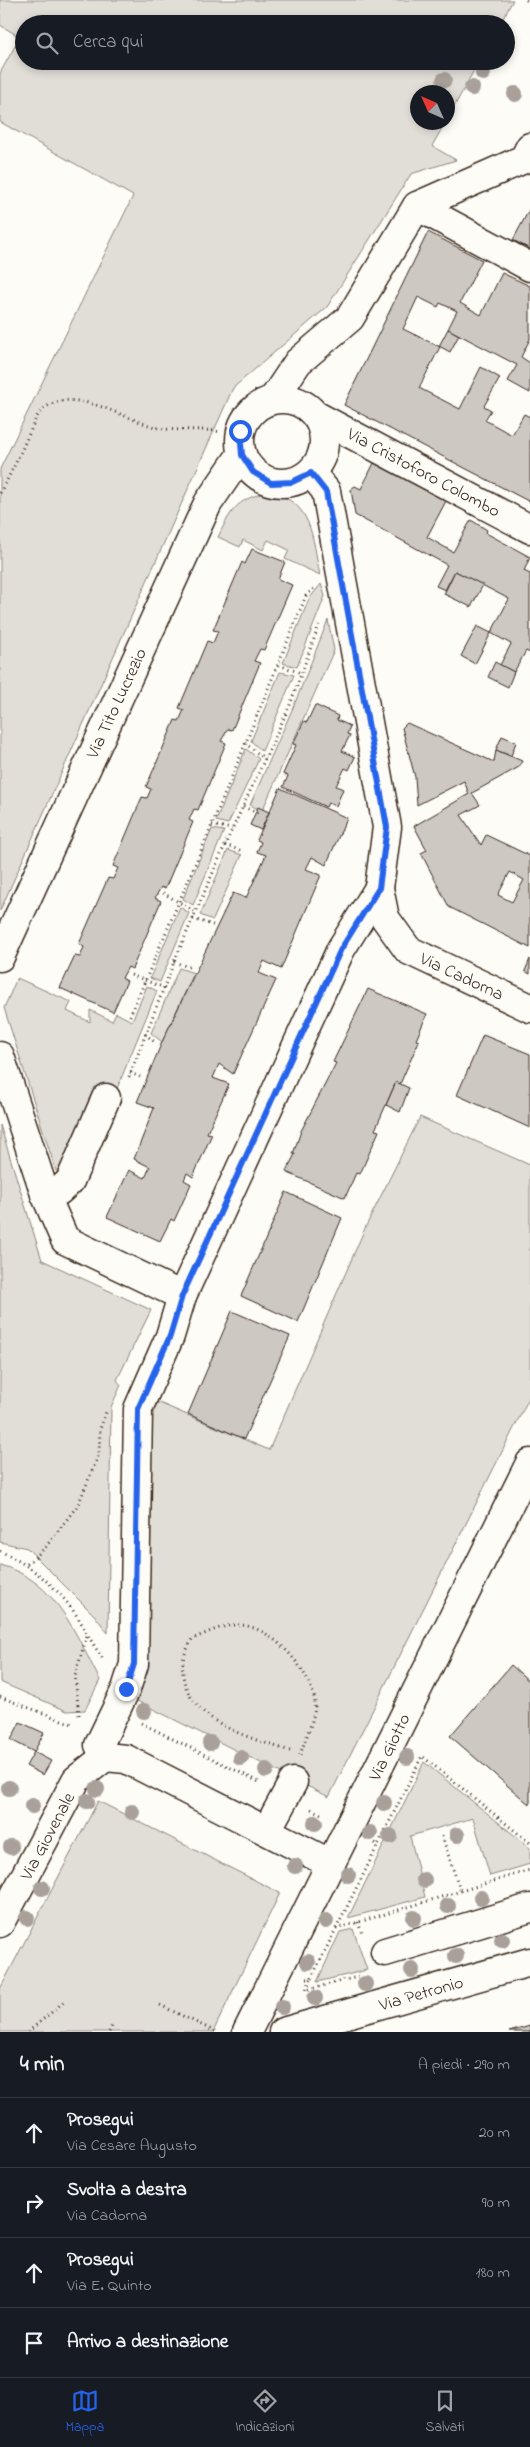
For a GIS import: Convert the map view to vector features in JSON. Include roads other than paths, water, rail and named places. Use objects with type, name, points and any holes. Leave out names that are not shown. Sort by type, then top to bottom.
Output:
[{"type":"street","points":[[274,398],[298,400],[317,416],[325,434],[323,455],[311,473],[292,482],[271,483],[253,472],[241,443],[252,410],[274,398],[298,362],[350,318],[417,206],[524,159],[530,147]]},
{"type":"street","points":[[417,206],[530,267]]},
{"type":"street","name":"Via Cristoforo Colombo","points":[[317,416],[530,529]]},
{"type":"street","name":"Via Tito Lucrezio","points":[[0,957],[208,502],[241,443]]},
{"type":"street","name":"Via Cadorna","points":[[311,473],[326,492],[387,827],[379,888],[385,918],[408,950],[530,1008]]},
{"type":"street","points":[[331,1864],[268,1830],[126,1759],[102,1732],[134,1664],[138,1409],[170,1336],[182,1296],[341,949],[379,888]]},
{"type":"street","points":[[0,1056],[46,1194],[65,1240],[182,1296]]},
{"type":"street","points":[[46,1194],[59,1191],[70,1181],[106,1098]]},
{"type":"street","name":"Via Giotto","points":[[247,2032],[530,1463]]},
{"type":"street","name":"Via Giovenale","points":[[0,1924],[102,1732]]},
{"type":"street","points":[[268,1830],[289,1789]]},
{"type":"street","points":[[385,1952],[530,1908]]},
{"type":"street","name":"Via Petronio","points":[[283,2032],[530,1962]]}]
